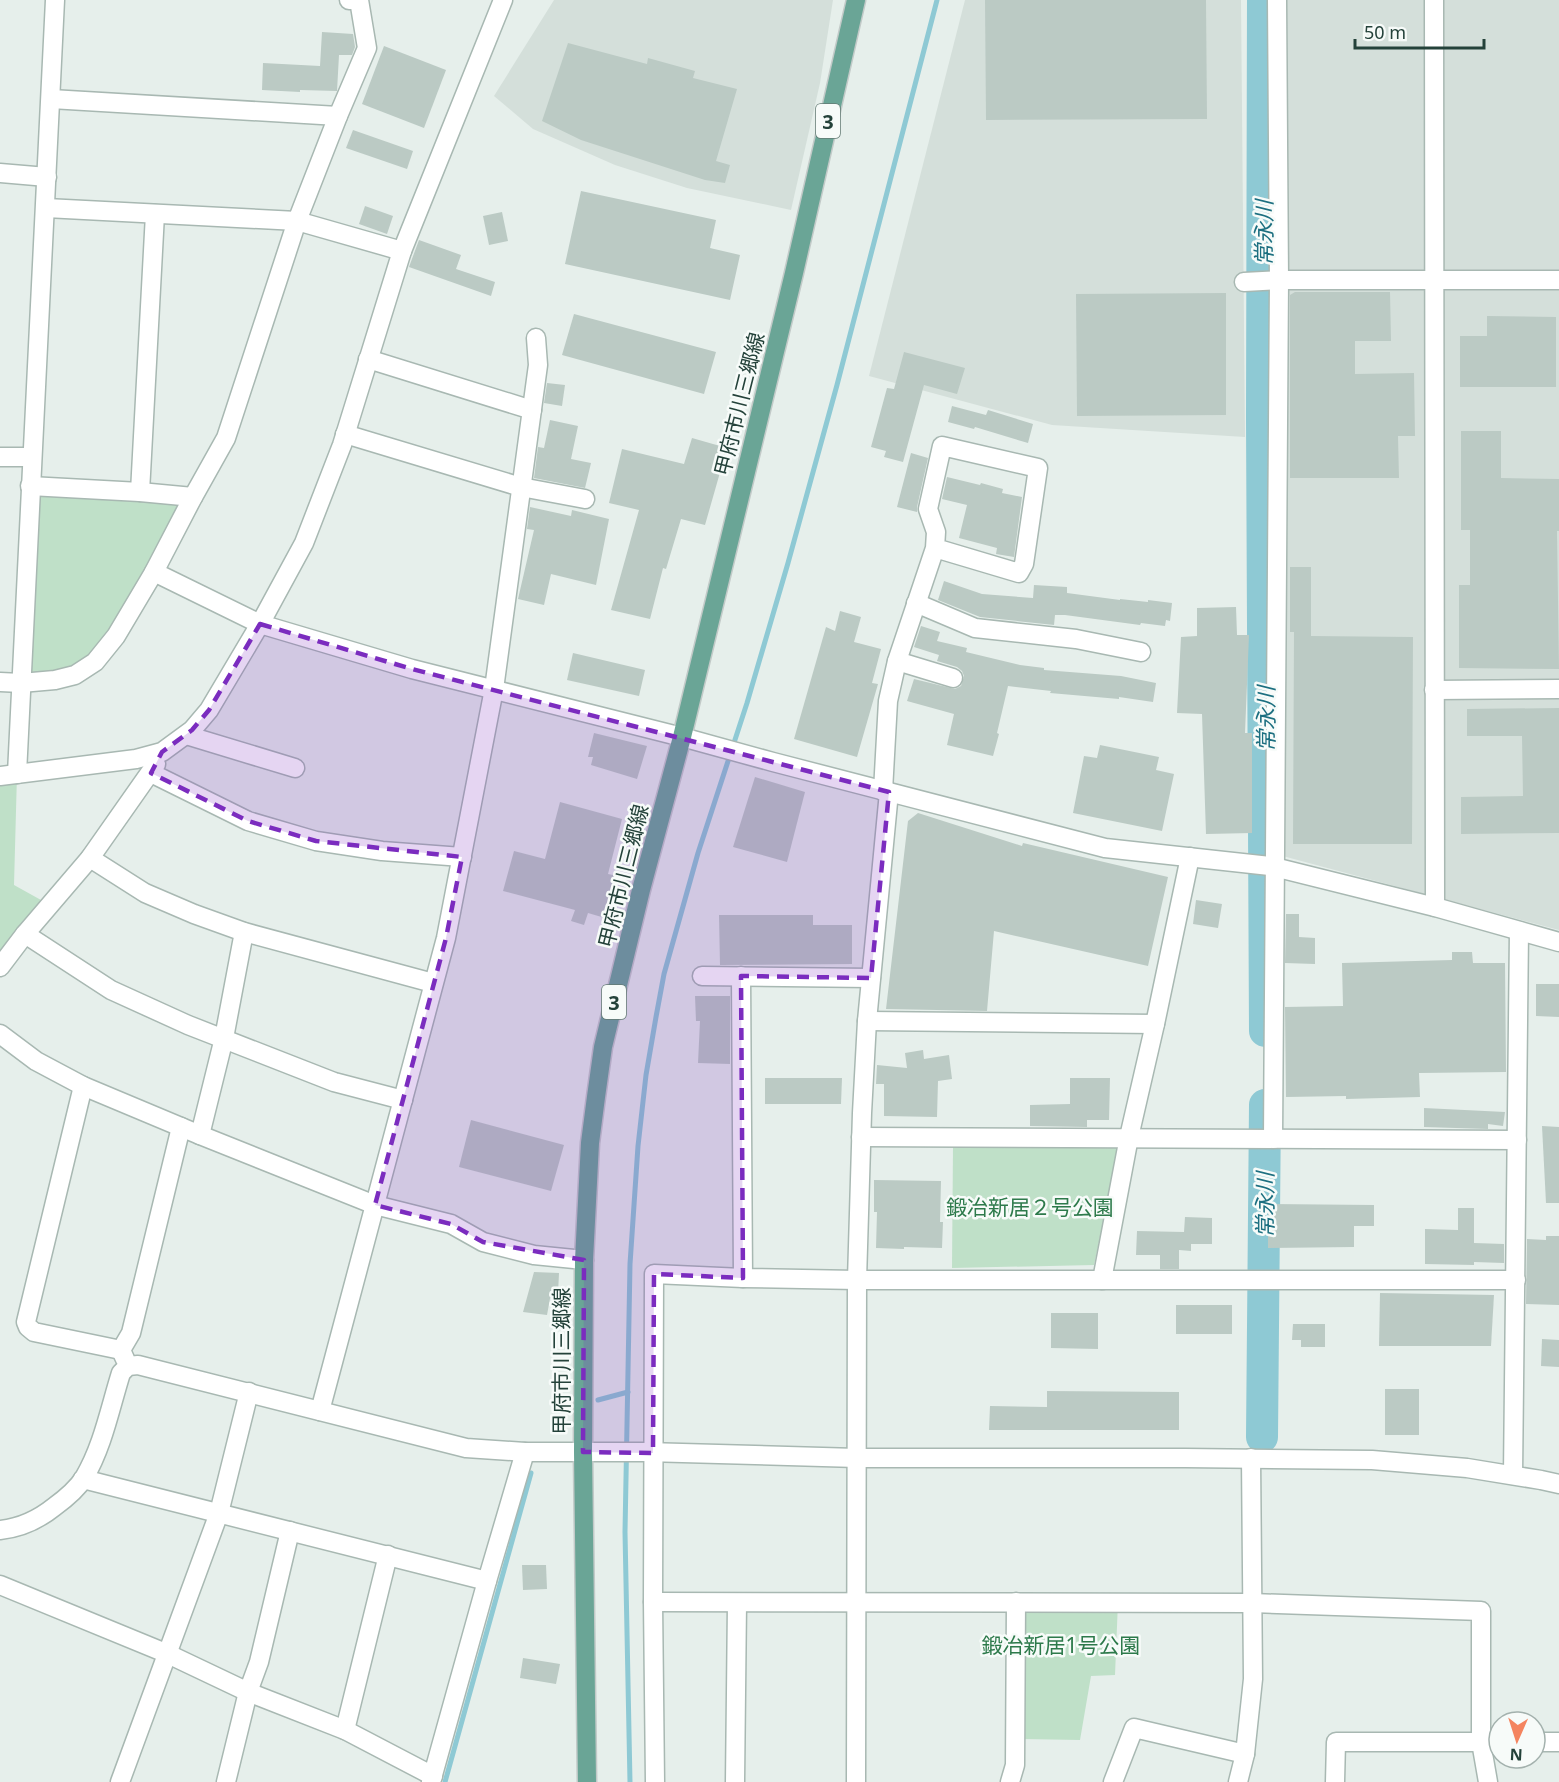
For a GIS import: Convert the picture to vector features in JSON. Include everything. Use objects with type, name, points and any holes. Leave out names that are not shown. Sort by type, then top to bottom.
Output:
[{"type":"main road","name":"甲府市川三郷線","points":[[587,1782],[583,1452],[584,1260],[590,1143],[603,1047],[641,890],[682,737],[791,285],[856,0]]},
{"type":"street","points":[[55,0],[21,683],[9,775],[136,759],[162,752],[192,730],[209,710],[260,624],[303,543],[345,435],[402,251],[503,0]]},
{"type":"street","points":[[0,682],[55,680],[75,675],[95,662],[116,636],[154,572],[226,438],[297,221],[367,48],[359,0],[349,0]]},
{"type":"street","points":[[1265,1139],[1272,866],[1280,280],[1277,0]]},
{"type":"street","points":[[1434,0],[1435,907]]},
{"type":"street","points":[[51,99],[338,116]]},
{"type":"street","points":[[0,173],[47,177]]},
{"type":"street","points":[[46,208],[297,221],[402,251]]},
{"type":"street","points":[[140,492],[155,214]]},
{"type":"street","points":[[1244,282],[1559,280]]},
{"type":"street","points":[[320,1411],[446,938],[494,689],[538,365],[536,338]]},
{"type":"street","points":[[368,359],[532,410]]},
{"type":"street","points":[[345,435],[521,487],[585,499]]},
{"type":"street","points":[[856,1782],[857,1280],[861,1137],[867,1021],[886,791],[888,701],[897,661],[935,548],[936,532],[928,509],[942,446],[1038,468],[1024,564],[1019,573],[935,548]]},
{"type":"street","points":[[0,457],[31,457]]},
{"type":"street","points":[[30,486],[193,497]]},
{"type":"street","points":[[154,572],[260,624],[412,669],[1105,848],[1272,866],[1435,907],[1559,942]]},
{"type":"street","points":[[916,603],[975,628],[1076,639],[1141,652]]},
{"type":"street","points":[[897,661],[952,678]]},
{"type":"street","points":[[1434,690],[1559,689]]},
{"type":"street","points":[[186,735],[295,768]]},
{"type":"street","points":[[0,967],[90,858],[151,773],[162,752]]},
{"type":"street","points":[[151,773],[248,821],[316,841],[462,857]]},
{"type":"street","points":[[1102,1280],[1129,1137],[1190,857]]},
{"type":"street","points":[[90,858],[145,893],[194,914],[244,932],[433,983]]},
{"type":"street","points":[[1513,1475],[1519,931]]},
{"type":"street","points":[[200,1135],[224,1038],[244,932]]},
{"type":"street","points":[[25,934],[111,990],[188,1025],[334,1082],[404,1100]]},
{"type":"street","points":[[702,976],[871,978]]},
{"type":"street","points":[[741,976],[742,1278]]},
{"type":"street","points":[[867,1021],[1155,1024]]},
{"type":"street","points":[[0,1034],[36,1060],[83,1086],[375,1205],[452,1224],[483,1242],[534,1255],[584,1260]]},
{"type":"street","points":[[83,1086],[26,1322],[34,1332],[124,1358],[138,1365],[466,1448],[525,1452],[650,1452],[857,1458],[1372,1460],[1467,1468],[1559,1484]]},
{"type":"street","points":[[0,1530],[14,1528],[44,1516],[83,1479],[98,1450],[121,1373],[181,1127]]},
{"type":"street","points":[[861,1137],[1517,1140]]},
{"type":"street","points":[[655,1782],[650,1452],[654,1274],[857,1280],[1516,1280]]},
{"type":"street","points":[[120,1782],[219,1513],[249,1392]]},
{"type":"street","points":[[0,1585],[168,1654],[248,1692],[345,1730],[432,1779],[525,1452]]},
{"type":"street","points":[[1238,1782],[1245,1754],[1253,1680],[1251,1458]]},
{"type":"street","points":[[83,1479],[487,1581]]},
{"type":"street","points":[[226,1782],[248,1692],[259,1662],[290,1531]]},
{"type":"street","points":[[345,1730],[388,1555]]},
{"type":"street","points":[[653,1602],[1252,1603],[1481,1611],[1488,1710]]},
{"type":"street","points":[[1010,1782],[1015,1765],[1016,1602]]},
{"type":"street","points":[[735,1782],[737,1603]]},
{"type":"street","points":[[1113,1782],[1134,1728],[1245,1754]]},
{"type":"street","points":[[1335,1782],[1336,1742],[1487,1742]]},
{"type":"highlighted area","points":[[260,624],[412,669],[889,792],[871,978],[741,976],[743,1278],[654,1274],[653,1453],[583,1452],[584,1260],[483,1242],[451,1224],[375,1205],[446,938],[462,857],[316,841],[248,821],[151,773],[162,752],[192,730],[209,710]]},
{"type":"shaded area","points":[[554,0],[833,0],[820,83],[791,210],[687,188],[615,165],[533,129],[494,96]]},
{"type":"shaded area","points":[[965,0],[1241,0],[1245,437],[1052,425],[869,376]]},
{"type":"shaded area","points":[[1280,0],[1559,0],[1559,930],[1279,855]]},
{"type":"green space","points":[[30,486],[193,497],[95,662],[21,683]]},
{"type":"green space","points":[[17,774],[14,885],[50,905],[0,967],[0,776]]},
{"type":"green space","name":"鍛冶新居２号公園","points":[[953,1147],[1119,1148],[1094,1265],[952,1268]]},
{"type":"green space","name":"鍛冶新居1号公園","points":[[1016,1602],[1118,1602],[1115,1675],[1091,1676],[1080,1740],[1021,1739]]},
{"type":"building","points":[[985,0],[1206,0],[1207,119],[986,120]]},
{"type":"building","points":[[322,32],[353,34],[355,47],[352,55],[339,55],[337,91],[262,90],[263,63],[320,66]]},
{"type":"building","points":[[568,43],[647,64],[648,58],[695,71],[693,78],[737,89],[716,161],[730,165],[725,183],[705,180],[581,140],[542,121]]},
{"type":"building","points":[[384,46],[446,70],[424,128],[362,104]]},
{"type":"building","points":[[353,130],[413,151],[407,169],[346,148]]},
{"type":"building","points":[[581,191],[716,220],[710,248],[740,255],[730,300],[565,264]]},
{"type":"building","points":[[365,206],[393,216],[387,234],[359,224]]},
{"type":"building","points":[[502,212],[508,241],[489,245],[483,216]]},
{"type":"building","points":[[419,240],[461,255],[456,269],[495,282],[491,296],[409,267]]},
{"type":"building","points":[[1295,292],[1390,292],[1391,341],[1355,341],[1355,374],[1414,373],[1415,436],[1398,436],[1399,478],[1290,478],[1290,295]]},
{"type":"building","points":[[1226,293],[1226,415],[1077,416],[1076,294]]},
{"type":"building","points":[[574,314],[716,352],[704,394],[562,355]]},
{"type":"building","points":[[1487,316],[1556,317],[1556,387],[1460,387],[1460,336],[1487,336]]},
{"type":"building","points":[[904,352],[965,368],[957,394],[924,385],[903,462],[884,457],[886,451],[871,447],[887,388],[894,389]]},
{"type":"building","points":[[547,383],[565,385],[562,406],[544,403]]},
{"type":"building","points":[[952,406],[986,415],[988,410],[1033,424],[1028,443],[975,427],[974,429],[948,422]]},
{"type":"building","points":[[550,420],[578,426],[571,459],[591,463],[585,488],[534,478],[538,447],[544,448]]},
{"type":"building","points":[[1461,431],[1501,431],[1501,478],[1559,479],[1559,531],[1557,531],[1559,669],[1459,668],[1459,585],[1470,585],[1470,530],[1461,530]]},
{"type":"building","points":[[692,438],[727,448],[705,525],[681,519],[666,569],[663,568],[650,619],[611,610],[639,510],[609,503],[622,449],[684,464]]},
{"type":"building","points":[[911,453],[928,458],[917,512],[897,507]]},
{"type":"building","points":[[947,477],[980,485],[981,483],[1003,489],[1002,493],[1022,497],[1014,557],[996,554],[997,548],[959,538],[967,505],[942,499]]},
{"type":"building","points":[[530,507],[571,516],[572,510],[609,519],[596,585],[551,574],[544,605],[518,599],[534,530],[527,529]]},
{"type":"building","points":[[1290,567],[1311,567],[1311,636],[1413,637],[1412,844],[1293,844],[1294,632],[1290,632]]},
{"type":"building","points":[[944,581],[982,594],[1033,598],[1034,585],[1067,587],[1067,593],[1120,600],[1172,603],[1170,621],[1166,620],[1165,626],[1141,623],[1140,625],[1055,615],[1054,625],[980,617],[938,600]]},
{"type":"building","points":[[1236,607],[1237,635],[1249,635],[1245,733],[1252,733],[1252,833],[1206,834],[1202,714],[1177,713],[1181,637],[1197,636],[1197,608]]},
{"type":"building","points":[[840,611],[861,617],[854,642],[881,649],[872,683],[878,684],[857,757],[794,739],[826,627],[835,631]]},
{"type":"building","points":[[921,626],[940,632],[937,641],[967,648],[966,652],[1020,665],[1044,668],[1044,670],[1121,676],[1156,683],[1153,702],[1119,697],[1119,699],[1050,693],[1051,691],[1008,686],[993,756],[947,745],[954,714],[907,701],[914,679],[955,689],[961,686],[964,676],[957,667],[937,661],[939,655],[914,647]]},
{"type":"building","points":[[573,653],[645,670],[639,696],[567,680]]},
{"type":"building","points":[[1559,708],[1559,833],[1461,834],[1461,797],[1523,796],[1522,736],[1467,736],[1467,709]]},
{"type":"building","points":[[594,733],[647,746],[637,779],[591,765],[593,757],[588,757]]},
{"type":"building","points":[[1100,745],[1159,757],[1156,770],[1174,774],[1162,831],[1073,813],[1084,756],[1097,758]]},
{"type":"building","points":[[755,777],[805,792],[787,862],[733,847]]},
{"type":"building","points":[[560,802],[622,819],[608,874],[618,876],[605,918],[588,913],[584,925],[571,921],[575,910],[503,891],[514,851],[545,859]]},
{"type":"building","points":[[918,813],[1022,846],[1023,843],[1168,877],[1148,966],[994,931],[987,1011],[886,1009],[908,821]]},
{"type":"building","points":[[1196,900],[1222,904],[1218,928],[1193,924]]},
{"type":"building","points":[[1286,914],[1299,914],[1299,937],[1315,938],[1315,964],[1285,963]]},
{"type":"building","points":[[719,915],[813,915],[813,925],[852,925],[852,964],[720,965]]},
{"type":"building","points":[[1452,952],[1472,952],[1473,963],[1505,963],[1506,1072],[1419,1073],[1420,1097],[1346,1099],[1346,1096],[1286,1097],[1285,1007],[1343,1006],[1342,963],[1452,960]]},
{"type":"building","points":[[1536,984],[1559,984],[1559,1017],[1536,1016]]},
{"type":"building","points":[[695,996],[730,996],[730,1064],[698,1063],[700,1021],[696,1021]]},
{"type":"building","points":[[923,1050],[924,1059],[949,1055],[952,1079],[938,1081],[937,1117],[884,1116],[884,1084],[876,1084],[877,1065],[907,1068],[905,1053]]},
{"type":"building","points":[[765,1078],[842,1078],[841,1104],[765,1104]]},
{"type":"building","points":[[1070,1078],[1110,1078],[1109,1120],[1087,1120],[1087,1127],[1030,1126],[1030,1105],[1070,1104]]},
{"type":"building","points":[[1424,1108],[1505,1112],[1503,1126],[1488,1124],[1488,1129],[1424,1127]]},
{"type":"building","points":[[471,1120],[564,1145],[551,1191],[459,1167]]},
{"type":"building","points":[[1542,1126],[1559,1127],[1559,1203],[1546,1203]]},
{"type":"building","points":[[874,1180],[941,1181],[942,1248],[876,1248],[877,1212],[874,1212]]},
{"type":"building","points":[[1268,1204],[1374,1205],[1374,1226],[1354,1226],[1354,1247],[1268,1248]]},
{"type":"building","points":[[1458,1208],[1474,1208],[1474,1243],[1504,1244],[1504,1263],[1425,1264],[1425,1229],[1458,1230]]},
{"type":"building","points":[[1185,1217],[1212,1218],[1212,1244],[1191,1244],[1191,1251],[1179,1250],[1179,1269],[1160,1269],[1160,1255],[1136,1255],[1137,1231],[1184,1232]]},
{"type":"building","points":[[1546,1236],[1559,1236],[1559,1305],[1526,1304],[1527,1239],[1546,1240]]},
{"type":"building","points":[[534,1272],[559,1273],[558,1294],[551,1293],[547,1315],[523,1312]]},
{"type":"building","points":[[1380,1293],[1494,1295],[1491,1346],[1379,1346]]},
{"type":"building","points":[[1176,1305],[1232,1305],[1232,1334],[1176,1334]]},
{"type":"building","points":[[1051,1313],[1098,1313],[1098,1349],[1051,1348]]},
{"type":"building","points":[[1293,1324],[1325,1324],[1325,1347],[1301,1347],[1301,1340],[1292,1340]]},
{"type":"building","points":[[1542,1339],[1559,1340],[1559,1367],[1541,1366]]},
{"type":"building","points":[[1385,1389],[1419,1389],[1419,1435],[1385,1435]]},
{"type":"building","points":[[1047,1391],[1179,1392],[1179,1430],[989,1430],[990,1406],[1047,1407]]},
{"type":"building","points":[[522,1565],[546,1565],[547,1589],[523,1590]]},
{"type":"building","points":[[523,1658],[560,1664],[556,1684],[520,1678]]},
{"type":"waterway","points":[[630,1782],[625,1532],[630,1264],[638,1146],[646,1075],[664,974],[698,853],[747,703],[788,563],[837,385],[937,0]]},
{"type":"waterway","name":"常永川","points":[[1263,0],[1262,420],[1265,1031]]},
{"type":"waterway","name":"常永川","points":[[1262,1437],[1265,1105]]},
{"type":"waterway","points":[[598,1400],[628,1392]]},
{"type":"waterway","points":[[445,1782],[531,1473]]}]
